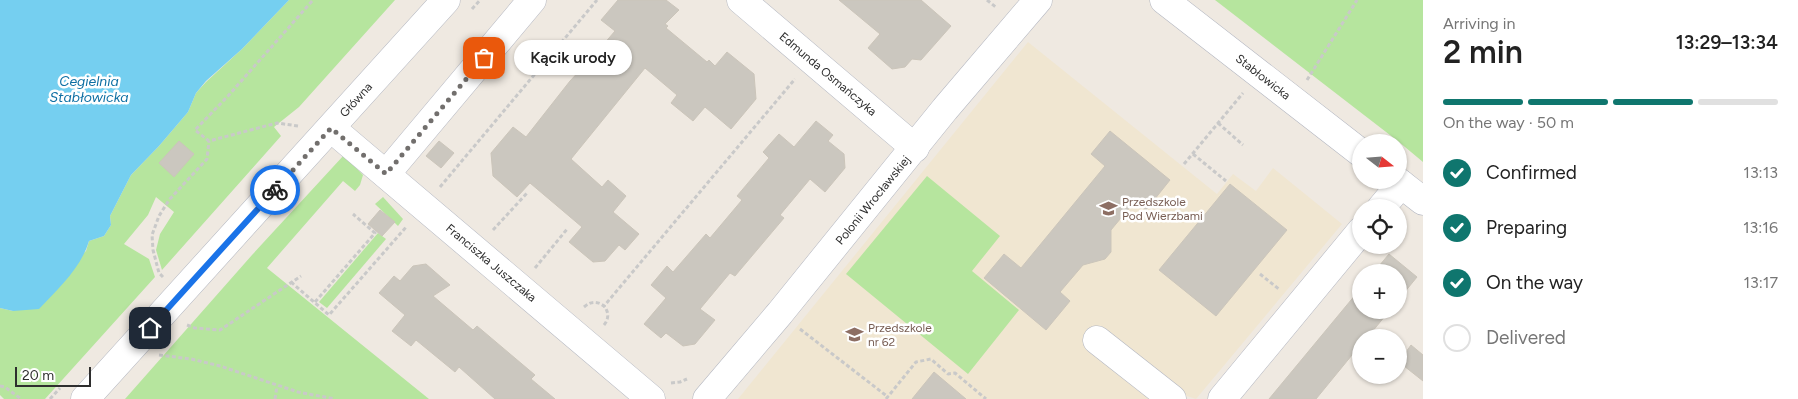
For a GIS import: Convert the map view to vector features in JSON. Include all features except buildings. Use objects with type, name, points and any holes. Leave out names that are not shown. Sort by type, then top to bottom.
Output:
[{"type":"street","name":"Główna","points":[[85,399],[446,0]]},
{"type":"street","points":[[386,174],[532,0]]},
{"type":"street","name":"Edmunda Osmańczyka","points":[[741,0],[915,148]]},
{"type":"street","name":"Polonii Wrocławskiej","points":[[708,399],[945,109],[1038,0]]},
{"type":"street","name":"Stabłowicka","points":[[1164,0],[1352,146]]},
{"type":"street","name":"Franciszka Juszczaka","points":[[331,128],[424,206],[658,389]]},
{"type":"street","points":[[1407,189],[1423,201]]},
{"type":"street","points":[[1222,399],[1352,243]]},
{"type":"street","points":[[1097,340],[1172,399]]},
{"type":"path","points":[[209,141],[195,130],[228,96],[312,0]]},
{"type":"path","points":[[292,282],[329,315],[424,206],[597,0]]},
{"type":"path","points":[[1292,100],[1311,75],[1357,0]]},
{"type":"path","points":[[604,306],[811,59]]},
{"type":"path","points":[[1184,164],[1193,154],[1199,143],[1243,93]]},
{"type":"path","points":[[209,141],[277,123],[296,125],[304,129]]},
{"type":"path","points":[[1218,123],[1243,144]]},
{"type":"path","points":[[165,282],[159,272],[153,250],[152,235],[159,216],[169,200],[207,159],[209,141]]},
{"type":"path","points":[[1193,154],[1226,181]]},
{"type":"path","points":[[490,233],[528,192]]},
{"type":"path","points":[[315,302],[375,233],[353,214]]},
{"type":"path","points":[[533,270],[568,228]]},
{"type":"path","points":[[1260,274],[1284,293]]},
{"type":"path","points":[[186,325],[195,328],[220,330],[301,276]]},
{"type":"path","points":[[580,310],[592,302],[598,302],[604,306],[608,313],[608,319],[602,327]]},
{"type":"path","points":[[797,327],[887,398],[916,362],[931,359],[948,374],[955,373],[986,399]]},
{"type":"path","points":[[159,355],[168,358],[191,358],[298,392],[335,399]]},
{"type":"path","points":[[658,389],[686,380],[693,372]]},
{"type":"path","points":[[0,386],[5,387],[20,399]]},
{"type":"path","points":[[275,399],[277,386]]},
{"type":"shaded area","name":"Przedszkole Pod Wierzbami","points":[[1028,42],[1217,194],[1233,174],[1256,191],[1273,168],[1342,224],[1196,399],[1187,396],[1184,399],[738,399]]},
{"type":"green space","points":[[289,0],[395,0],[299,107],[274,127],[281,136],[162,270],[156,250],[160,234],[174,212],[156,197],[148,215],[124,244],[149,259],[155,277],[45,399],[4,399],[0,395],[0,308],[13,311],[86,251],[89,241],[104,236],[111,225],[110,216],[131,175],[188,112],[196,93]]},
{"type":"green space","points":[[1215,0],[1423,0],[1423,162],[1408,150],[1408,134],[1389,134]]},
{"type":"green space","points":[[344,155],[363,175],[360,185],[355,191],[343,181],[267,268],[429,399],[125,399],[252,255]]},
{"type":"green space","points":[[927,176],[1000,236],[972,271],[1019,310],[968,374],[846,274]]},
{"type":"green space","points":[[383,197],[403,219],[398,226],[375,204]]},
{"type":"green space","points":[[378,233],[386,239],[327,308],[319,302]]},
{"type":"water","name":"Cegielnia Stabłowicka","points":[[0,0],[289,0],[196,93],[188,112],[131,175],[110,216],[111,225],[104,236],[89,241],[75,269],[39,309],[13,311],[0,308]]},
{"type":"way so far","points":[[275,190],[331,128],[386,174],[484,58]]},
{"type":"place","name":"Kącik urody","points":[[484,58]]},
{"type":"place","name":"Przedszkole Pod Wierzbami","points":[[1108,209]]},
{"type":"place","name":"Przedszkole nr 62","points":[[854,335]]},
{"type":"route","points":[[150,328],[275,190]]}]
